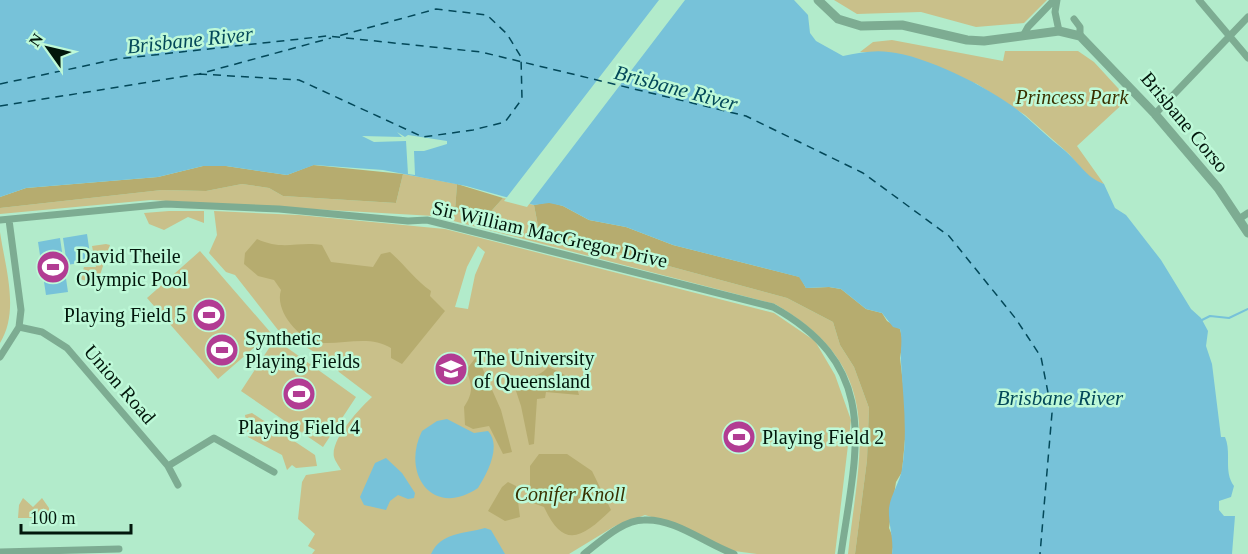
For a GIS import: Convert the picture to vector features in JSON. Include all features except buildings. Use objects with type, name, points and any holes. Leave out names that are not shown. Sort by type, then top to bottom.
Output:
[{"type":"street","points":[[818,0],[838,19],[850,24],[902,25],[967,40],[1059,31],[1084,38]]},
{"type":"street","points":[[1023,36],[1028,27],[1055,0]]},
{"type":"street","points":[[1055,0],[1054,12],[1059,31]]},
{"type":"street","points":[[1199,0],[1248,58]]},
{"type":"street","points":[[1155,114],[1248,17]]},
{"type":"street","name":"Brisbane Corso","points":[[1074,19],[1084,38],[1155,114],[1218,188],[1248,233]]},
{"type":"street","name":"Sir William MacGregor Drive","points":[[0,220],[166,204],[281,209],[408,221],[427,220],[676,280],[773,307],[795,319],[818,337],[835,359],[853,400],[856,420],[856,454],[841,554]]},
{"type":"street","points":[[1239,219],[1248,213]]},
{"type":"street","points":[[0,357],[19,327],[21,310],[9,220]]},
{"type":"street","name":"Union Road","points":[[19,327],[42,332],[67,348],[168,466],[178,485]]},
{"type":"street","points":[[168,466],[214,438],[274,472]]},
{"type":"street","points":[[584,554],[623,526],[643,519],[669,524],[734,554]]},
{"type":"street","points":[[0,552],[119,549]]},
{"type":"green space","points":[[834,0],[1047,0],[1024,23],[976,27],[921,12],[857,14]]},
{"type":"green space","name":"Princess Park","points":[[892,40],[1003,61],[1005,51],[1078,51],[1094,62],[1128,99],[1077,146],[1104,184],[1090,179],[1069,154],[1025,115],[977,84],[888,52],[860,52],[873,42]]},
{"type":"green space","points":[[313,165],[403,174],[396,203],[283,196],[269,188],[242,184],[206,191],[162,190],[0,208],[0,197],[26,188],[158,177],[203,166],[226,166],[287,175]]},
{"type":"green space","points":[[403,174],[457,184],[455,211],[485,218],[503,198],[534,205],[539,231],[787,298],[833,322],[840,345],[854,367],[869,408],[867,460],[855,554],[848,554],[860,444],[858,412],[850,383],[835,355],[811,329],[775,304],[434,216],[151,200],[0,214],[0,208],[162,190],[206,191],[242,184],[269,188],[283,196],[396,203]]},
{"type":"green space","points":[[457,184],[503,198],[485,218],[455,211]]},
{"type":"green space","points":[[549,202],[563,206],[589,220],[626,227],[673,245],[800,277],[806,288],[841,289],[866,309],[882,313],[887,321],[900,329],[903,341],[900,358],[907,417],[902,472],[896,482],[889,528],[894,540],[892,554],[855,554],[867,460],[869,408],[854,367],[840,345],[833,322],[787,298],[539,231],[534,205]]},
{"type":"green space","points":[[204,211],[204,223],[188,217],[164,230],[149,224],[144,213]]},
{"type":"green space","points":[[214,211],[299,215],[445,229],[774,313],[815,341],[835,375],[851,420],[835,554],[757,554],[734,551],[674,524],[645,515],[615,526],[569,554],[312,554],[315,550],[308,546],[315,534],[298,519],[302,482],[306,475],[341,470],[334,457],[337,442],[347,425],[372,397],[339,372],[334,364],[278,330],[235,275],[226,272],[209,253],[217,235]],"holes":[[[478,246],[485,252],[475,275],[468,309],[455,307],[467,267]]]},
{"type":"green space","points":[[0,232],[10,303],[6,330],[0,343]]},
{"type":"green space","points":[[257,239],[282,245],[322,245],[331,262],[373,267],[381,254],[390,252],[431,291],[430,296],[445,311],[402,364],[391,358],[391,348],[383,344],[366,341],[323,343],[314,341],[298,331],[285,316],[281,307],[281,290],[274,280],[258,276],[244,264],[245,253]]},
{"type":"green space","points":[[110,245],[97,284],[80,279],[84,267],[96,267],[92,246]]},
{"type":"green space","name":"Playing Field 5","points":[[200,251],[271,333],[218,379],[147,298]]},
{"type":"green space","name":"Playing Field 4","points":[[275,339],[356,397],[323,447],[241,391]]},
{"type":"green space","points":[[477,356],[501,410],[512,452],[503,454],[489,426],[473,429],[465,425],[464,407],[471,389],[466,370]]},
{"type":"green space","points":[[548,367],[572,380],[579,395],[546,392],[545,398],[537,399],[534,444],[529,445],[514,385],[539,374]]},
{"type":"green space","points":[[252,413],[315,455],[317,466],[296,468],[292,465],[287,470],[282,455],[248,437],[245,415]]},
{"type":"green space","name":"Conifer Knoll","points":[[539,454],[567,454],[592,471],[611,510],[583,533],[574,535],[559,530],[544,507],[533,503],[530,498],[530,466]]},
{"type":"green space","points":[[508,482],[516,486],[520,517],[505,521],[488,511],[502,487]]},
{"type":"green space","points":[[23,498],[33,507],[42,498],[49,508],[49,518],[18,518],[19,505]]},
{"type":"water","name":"Brisbane River","points":[[0,0],[794,0],[808,15],[810,33],[816,41],[843,56],[871,52],[905,55],[941,67],[979,85],[1025,116],[1069,154],[1087,173],[1104,184],[1115,208],[1126,215],[1161,260],[1191,309],[1201,318],[1208,331],[1206,346],[1212,364],[1221,437],[1225,437],[1227,443],[1228,468],[1234,486],[1231,497],[1219,501],[1219,510],[1224,516],[1235,516],[1232,554],[892,554],[889,508],[901,474],[905,442],[900,329],[893,327],[882,313],[866,309],[841,289],[806,288],[799,277],[673,245],[626,227],[589,220],[563,206],[549,203],[534,205],[466,186],[383,170],[314,165],[287,175],[226,166],[203,166],[158,177],[26,188],[0,197]]},
{"type":"water","points":[[87,234],[91,261],[67,265],[63,238]]},
{"type":"water","name":"David Theile Olympic Pool","points":[[60,238],[68,292],[46,295],[38,242]]},
{"type":"water","points":[[447,419],[474,433],[488,431],[494,444],[492,460],[478,488],[462,496],[447,498],[435,495],[425,487],[418,476],[415,462],[416,447],[422,431],[437,421]]},
{"type":"water","points":[[386,458],[402,473],[415,493],[414,498],[408,499],[398,495],[390,501],[386,510],[364,505],[360,497],[375,463]]},
{"type":"water","points":[[485,528],[491,530],[505,554],[431,554],[435,547],[447,538]]},
{"type":"pier","points":[[659,0],[685,0],[527,207],[504,201]]},
{"type":"pier","points":[[397,132],[405,137],[408,135],[447,141],[447,144],[424,151],[414,151],[415,175],[408,174],[406,141],[374,142],[362,136],[402,137]]},
{"type":"waterway","points":[[1202,320],[1210,316],[1229,318],[1248,309]]},
{"type":"ferry route","points":[[199,74],[299,80],[423,137],[473,130],[505,122],[522,99],[521,57],[507,34],[487,15],[436,9],[335,37]]},
{"type":"ferry route","points":[[0,84],[117,59],[327,36],[481,52],[746,116],[863,173],[949,236],[1016,319],[1041,357],[1052,413],[1040,554]]},
{"type":"ferry route","points":[[0,106],[199,74],[331,38]]},
{"type":"place","name":"David Theile Olympic Pool","points":[[53,267]]},
{"type":"place","name":"Playing Field 5","points":[[209,315]]},
{"type":"place","name":"Synthetic Playing Fields","points":[[222,350]]},
{"type":"place","name":"The University of Queensland","points":[[451,369]]},
{"type":"place","name":"Playing Field 4","points":[[299,394]]},
{"type":"place","name":"Playing Field 2","points":[[739,437]]}]
